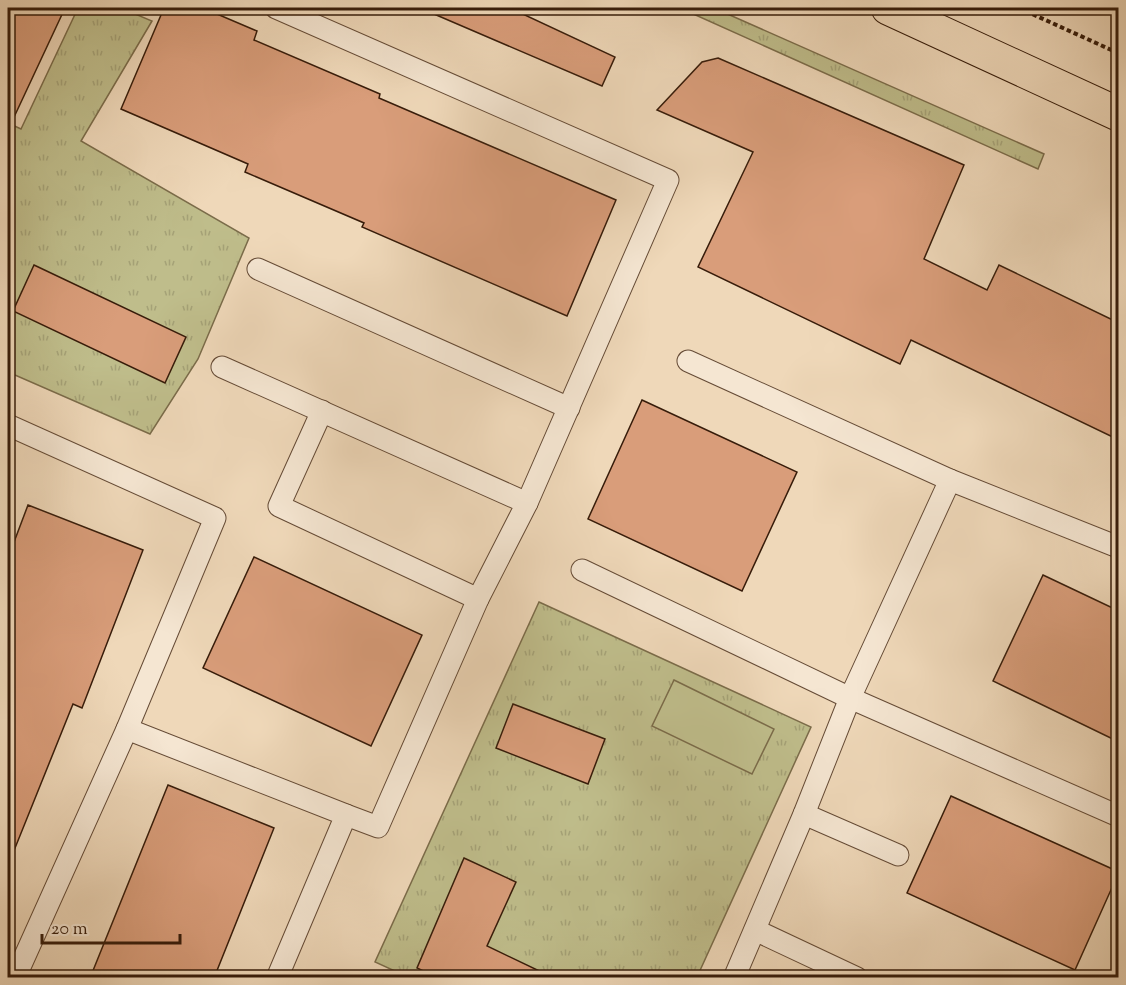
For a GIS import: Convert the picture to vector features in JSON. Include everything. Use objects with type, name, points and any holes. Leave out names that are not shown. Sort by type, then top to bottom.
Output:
[{"type":"main road","points":[[888,8],[1119,114]]},
{"type":"lane","points":[[127,729],[378,827],[478,599],[527,503],[668,180],[276,8]]},
{"type":"lane","points":[[258,269],[569,408]]},
{"type":"lane","points":[[688,361],[950,480],[1119,547]]},
{"type":"lane","points":[[222,367],[527,503]]},
{"type":"lane","points":[[322,411],[279,506],[478,599]]},
{"type":"lane","points":[[9,429],[215,518],[127,729],[15,978]]},
{"type":"lane","points":[[734,978],[804,814],[850,698],[950,480]]},
{"type":"lane","points":[[582,570],[850,698],[1116,815]]},
{"type":"lane","points":[[804,814],[898,855]]},
{"type":"lane","points":[[277,978],[346,815]]},
{"type":"lane","points":[[755,930],[857,978]]},
{"type":"path","points":[[1019,8],[1119,53]]},
{"type":"green space","points":[[78,8],[121,8],[152,21],[81,141],[249,238],[198,359],[150,434],[8,372],[8,123],[21,129]]},
{"type":"green space","points":[[680,8],[714,8],[1044,154],[1038,169]]},
{"type":"green space","points":[[539,602],[811,727],[697,977],[410,978],[375,962]]},
{"type":"green space","points":[[674,680],[774,729],[752,774],[652,726]]},
{"type":"building","points":[[8,8],[65,8],[8,130]]},
{"type":"building","points":[[164,8],[203,8],[257,31],[254,40],[380,94],[379,98],[616,200],[567,316],[362,227],[364,223],[245,172],[248,164],[121,109]]},
{"type":"building","points":[[420,8],[510,8],[615,57],[602,86]]},
{"type":"building","points":[[718,58],[964,165],[924,259],[987,290],[999,265],[1119,323],[1119,440],[911,340],[900,364],[698,267],[753,152],[657,110],[702,62]]},
{"type":"building","points":[[34,265],[186,337],[165,383],[13,311]]},
{"type":"building","points":[[642,400],[797,472],[742,591],[588,519]]},
{"type":"building","points":[[28,505],[143,550],[82,708],[73,704],[9,863],[8,558]]},
{"type":"building","points":[[254,557],[422,635],[371,746],[203,668]]},
{"type":"building","points":[[1043,575],[1119,611],[1119,742],[993,681]]},
{"type":"building","points":[[513,704],[605,739],[588,784],[496,748]]},
{"type":"building","points":[[168,785],[274,828],[214,978],[90,978]]},
{"type":"building","points":[[951,796],[1119,872],[1075,970],[907,893]]},
{"type":"building","points":[[464,858],[516,882],[487,946],[554,978],[438,978],[417,968]]}]
